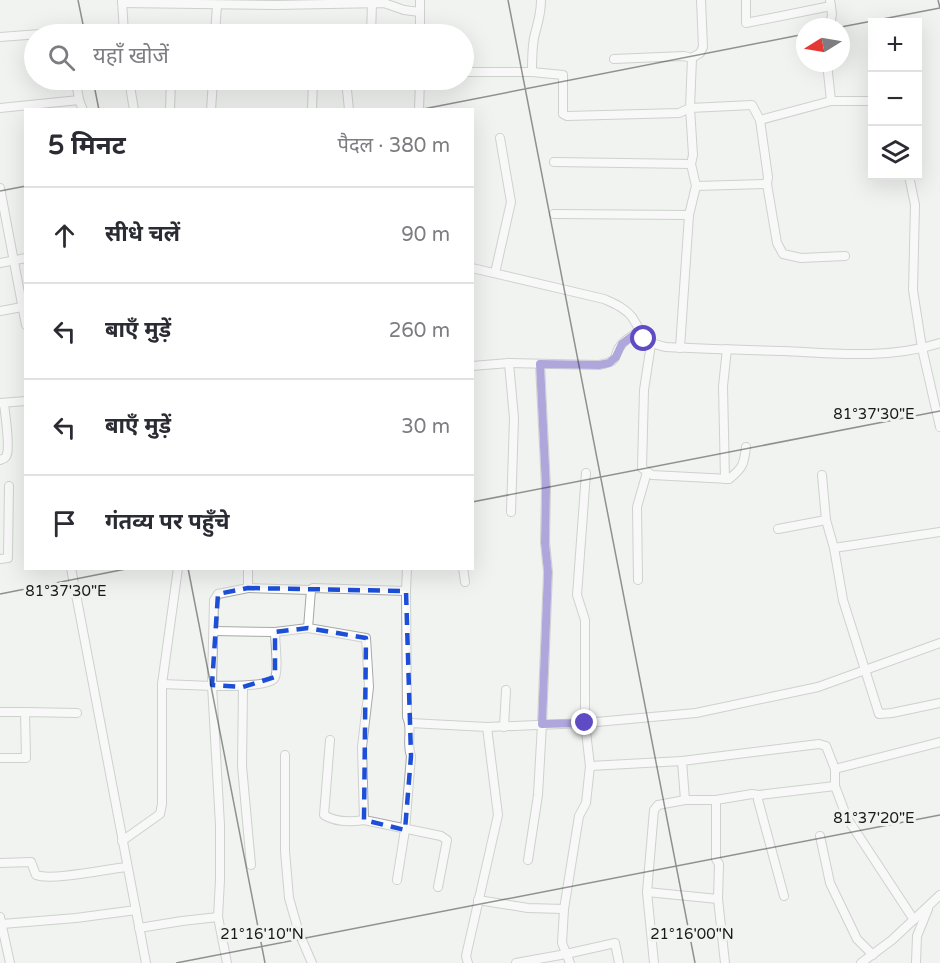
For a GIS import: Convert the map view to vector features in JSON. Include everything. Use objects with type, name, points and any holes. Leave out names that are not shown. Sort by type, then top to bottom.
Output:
[{"type":"street","points":[[420,0],[420,24]]},
{"type":"street","points":[[532,72],[534,37],[540,20],[541,0]]},
{"type":"street","points":[[614,59],[684,56],[692,58],[700,53],[703,47],[701,0]]},
{"type":"street","points":[[746,0],[746,23],[830,3],[831,18]]},
{"type":"street","points":[[123,24],[122,1],[217,5],[384,3],[404,10],[420,12]]},
{"type":"street","points":[[371,24],[372,3]]},
{"type":"street","points":[[216,24],[217,5]]},
{"type":"street","points":[[0,37],[24,35]]},
{"type":"street","points":[[680,348],[690,215],[696,186],[691,164],[693,155],[690,108],[692,58]]},
{"type":"street","points":[[474,72],[532,72],[563,75],[563,114],[567,116],[679,113],[690,108],[752,105],[760,120],[767,184],[777,243],[783,254],[801,258],[845,256]]},
{"type":"street","points":[[828,72],[831,101]]},
{"type":"street","points":[[78,90],[82,108]]},
{"type":"street","points":[[131,90],[134,108]]},
{"type":"street","points":[[170,108],[171,90]]},
{"type":"street","points":[[211,108],[212,90]]},
{"type":"street","points":[[312,108],[313,90]]},
{"type":"street","points":[[347,90],[349,108]]},
{"type":"street","points":[[419,108],[420,90]]},
{"type":"street","points":[[0,108],[79,100]]},
{"type":"street","points":[[760,120],[831,101],[868,101]]},
{"type":"street","points":[[495,273],[511,202],[500,138]]},
{"type":"street","points":[[554,162],[691,164]]},
{"type":"street","points":[[910,180],[915,205],[913,290],[922,348],[940,427]]},
{"type":"street","points":[[696,186],[767,184]]},
{"type":"street","points":[[0,188],[24,316]]},
{"type":"street","points":[[554,214],[690,215]]},
{"type":"street","points":[[0,262],[24,258]]},
{"type":"street","points":[[474,268],[604,299],[621,306],[632,316],[644,339],[651,344],[666,347],[840,354],[890,353],[940,343]]},
{"type":"street","points":[[0,311],[22,307]]},
{"type":"street","points":[[474,366],[509,363],[599,365],[609,363],[616,357],[622,344],[639,331]]},
{"type":"street","points":[[651,344],[644,390],[642,468],[652,475],[729,480],[744,465],[746,447]]},
{"type":"street","points":[[725,479],[723,386],[727,349]]},
{"type":"street","points":[[509,363],[514,418],[511,512]]},
{"type":"street","points":[[528,860],[538,795],[548,572],[545,543],[546,487],[540,364]]},
{"type":"street","points":[[0,460],[7,454],[8,446],[2,403],[24,401]]},
{"type":"street","points":[[638,580],[637,507],[647,472]]},
{"type":"street","points":[[568,959],[562,943],[564,909],[579,816],[586,803],[590,766],[585,723],[585,620],[577,595],[586,473]]},
{"type":"street","points":[[822,475],[826,520],[834,548],[843,600],[879,714],[940,703]]},
{"type":"street","points":[[0,559],[8,558],[4,511],[9,486]]},
{"type":"street","points":[[778,529],[826,520]]},
{"type":"street","points":[[834,548],[940,532]]},
{"type":"street","points":[[70,570],[146,963]]},
{"type":"street","points":[[122,841],[160,814],[162,804],[162,684],[178,570]]},
{"type":"street","points":[[248,570],[248,588]]},
{"type":"street","points":[[398,880],[411,756],[408,747],[410,723],[407,717],[407,570]]},
{"type":"street","points":[[463,570],[465,582]]},
{"type":"street","points":[[226,963],[218,917],[220,825],[212,685],[214,600],[218,594],[248,588],[406,591]]},
{"type":"street","points":[[308,628],[311,590]]},
{"type":"street","points":[[214,631],[275,633],[308,628],[366,638],[369,687],[362,747],[364,820]]},
{"type":"street","points":[[162,684],[243,687],[268,682],[276,677],[275,633]]},
{"type":"street","points":[[410,723],[487,727],[585,723],[696,713],[818,687],[940,643]]},
{"type":"street","points":[[243,687],[242,766],[251,865]]},
{"type":"street","points":[[504,726],[506,690]]},
{"type":"street","points":[[0,712],[77,713]]},
{"type":"street","points":[[0,758],[26,758],[25,712]]},
{"type":"street","points":[[468,963],[466,956],[498,815],[487,727]]},
{"type":"street","points":[[330,740],[324,815],[330,819],[354,822],[364,820],[441,836],[447,840],[438,887]]},
{"type":"street","points":[[835,769],[940,742]]},
{"type":"street","points":[[590,766],[682,761],[819,744],[826,746],[835,769],[835,786],[847,819],[914,920]]},
{"type":"street","points":[[285,754],[285,851],[289,898],[299,933],[312,963]]},
{"type":"street","points":[[682,761],[685,800]]},
{"type":"street","points":[[654,963],[647,892],[654,810],[658,805],[685,800],[716,800],[835,786]]},
{"type":"street","points":[[759,795],[758,800],[784,896]]},
{"type":"street","points":[[716,800],[718,899],[725,963]]},
{"type":"street","points":[[820,836],[830,884],[857,939],[873,954]]},
{"type":"street","points":[[0,863],[31,862],[39,877],[127,867]]},
{"type":"street","points":[[647,892],[718,899]]},
{"type":"street","points":[[861,963],[914,920],[940,895]]},
{"type":"street","points":[[478,900],[528,908],[564,909]]},
{"type":"street","points":[[916,963],[917,936],[930,905]]},
{"type":"street","points":[[10,963],[1,921],[86,917],[136,910]]},
{"type":"street","points":[[139,927],[218,917]]},
{"type":"street","points":[[516,963],[568,959],[615,943],[619,963]]},
{"type":"highlighted area","points":[[248,588],[406,591],[411,756],[405,830],[364,820],[366,638],[308,628],[275,632],[275,677],[243,687],[212,685],[218,594]]},
{"type":"route","points":[[585,723],[542,724],[548,572],[545,543],[546,487],[540,364],[599,365],[609,363],[616,357],[622,344],[639,331],[644,339]]}]
